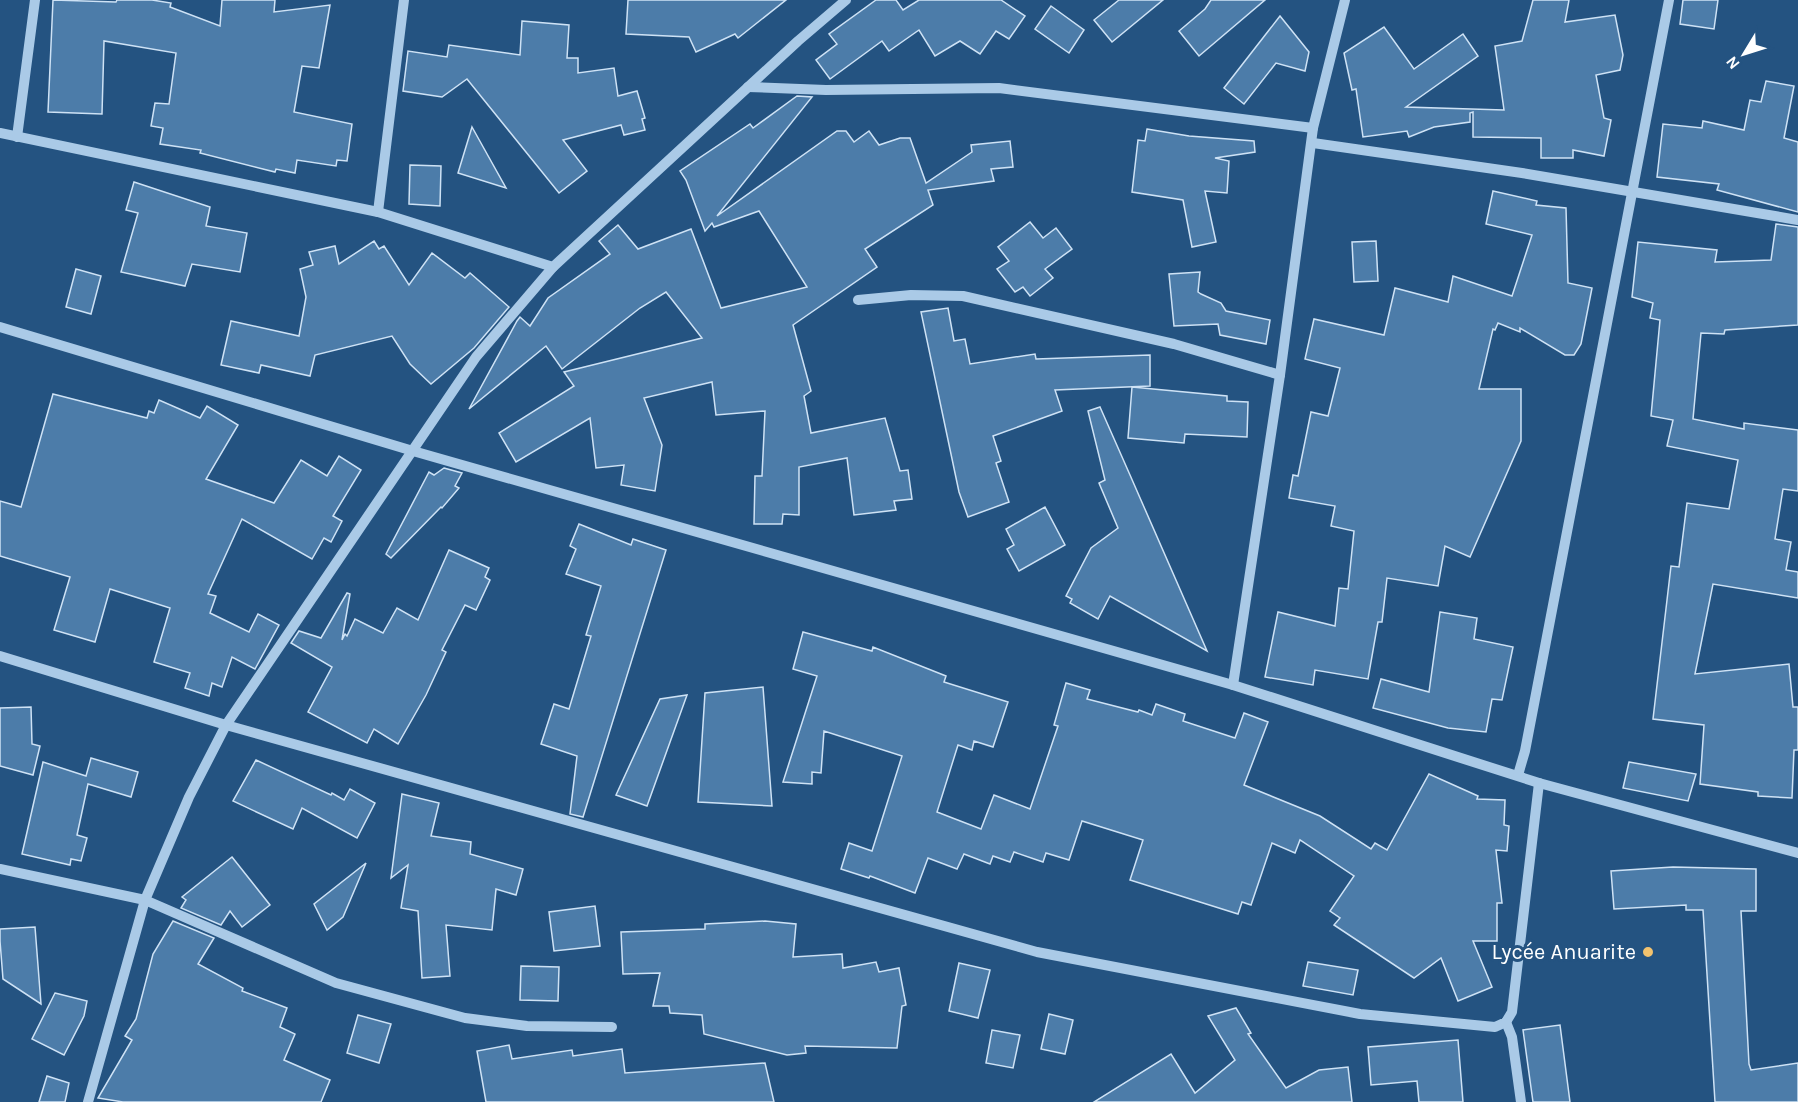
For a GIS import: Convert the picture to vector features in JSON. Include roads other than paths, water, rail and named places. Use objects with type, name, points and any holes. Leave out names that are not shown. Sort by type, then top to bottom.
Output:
[{"type":"street","points":[[17,137],[35,0]]},
{"type":"street","points":[[378,212],[404,0]]},
{"type":"street","points":[[88,1102],[145,900],[189,797],[226,725],[476,357],[554,267],[748,87],[846,0]]},
{"type":"street","points":[[1233,685],[1280,375],[1313,143],[1313,128],[1345,0]]},
{"type":"street","points":[[1518,775],[1525,751],[1634,193],[1669,0]]},
{"type":"street","points":[[748,87],[826,90],[999,88],[1313,128]]},
{"type":"street","points":[[0,133],[378,212],[554,267]]},
{"type":"street","points":[[1313,143],[1522,173],[1798,220]]},
{"type":"street","points":[[858,300],[911,296],[963,296],[1174,344],[1280,375]]},
{"type":"street","points":[[0,327],[413,451],[1233,685],[1539,783],[1798,853]]},
{"type":"street","points":[[0,656],[226,725],[1037,952],[1360,1014],[1495,1027],[1506,1022],[1512,1012],[1539,783]]},
{"type":"street","points":[[0,869],[145,900],[336,983],[465,1018],[527,1026],[612,1027]]},
{"type":"street","points":[[1506,1022],[1512,1037],[1521,1102]]},
{"type":"place","name":"Lycée Anuarite","points":[[1648,952]]}]
